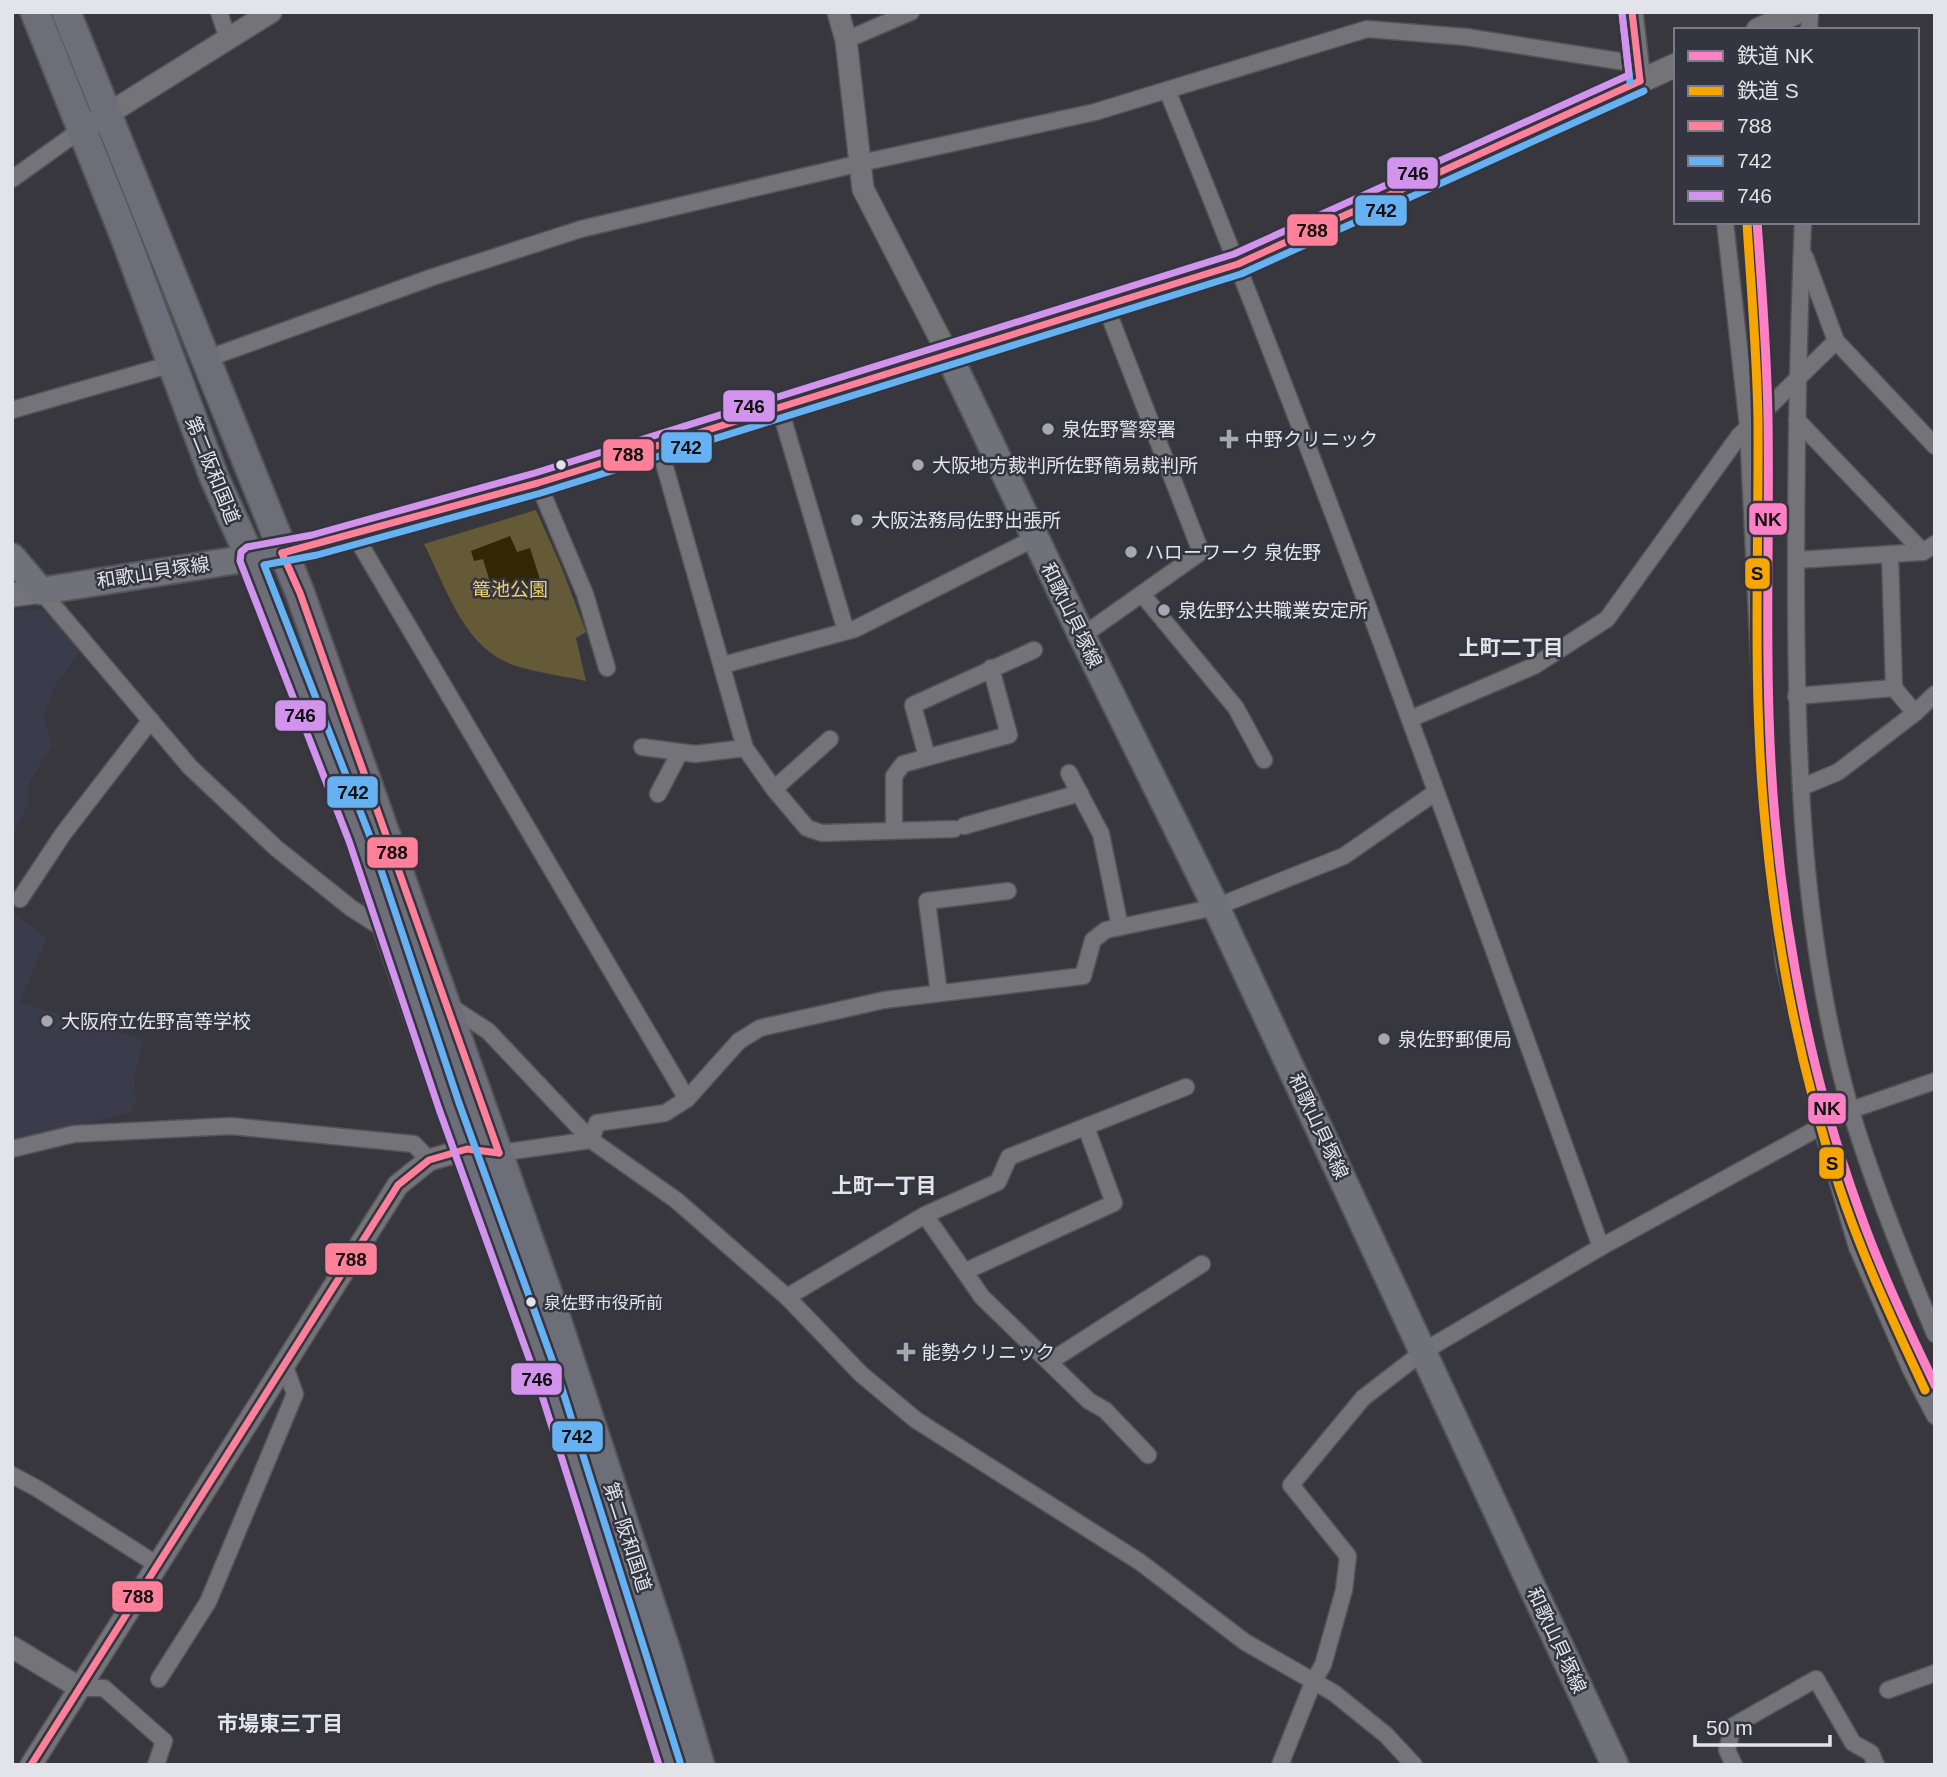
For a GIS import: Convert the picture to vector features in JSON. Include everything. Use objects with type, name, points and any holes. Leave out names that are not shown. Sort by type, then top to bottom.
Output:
[{"type":"highway","name":"第二阪和国道","points":[[35,12],[214,477],[250,557],[359,838],[449,1106],[467,1149],[548,1380],[670,1765]]},
{"type":"highway","name":"第二阪和国道","points":[[66,12],[300,593],[499,1153],[668,1657],[700,1765]]},
{"type":"main road","points":[[1762,28],[1797,12]]},
{"type":"main road","points":[[949,356],[1238,264],[1639,72],[1674,65]]},
{"type":"main road","name":"和歌山貝塚線","points":[[41,591],[282,553],[538,483],[949,356],[1082,636],[1216,907],[1615,1765]]},
{"type":"main road","points":[[12,557],[41,591]]},
{"type":"main road","points":[[12,594],[41,591]]},
{"type":"street","points":[[219,12],[228,39]]},
{"type":"street","points":[[12,179],[82,129],[271,12]]},
{"type":"street","points":[[838,12],[846,40],[863,189],[949,356]]},
{"type":"street","points":[[846,40],[911,12]]},
{"type":"street","points":[[1363,12],[1367,29]]},
{"type":"street","points":[[205,359],[430,278],[581,229],[861,163],[1095,112],[1367,29],[1466,37],[1639,72],[1632,12]]},
{"type":"street","points":[[1167,90],[1238,264],[1410,719],[1601,1247]]},
{"type":"street","points":[[1725,224],[1748,426],[1766,806],[1784,964],[1822,1128],[1857,1247],[1911,1370],[1935,1416]]},
{"type":"street","points":[[1803,224],[1797,379],[1796,696],[1811,911],[1831,1023],[1851,1110],[1896,1242],[1935,1334]]},
{"type":"street","points":[[1802,250],[1836,341],[1935,446]]},
{"type":"street","points":[[1082,636],[1201,552],[1106,307]]},
{"type":"street","points":[[1410,719],[1534,666],[1607,619],[1739,436],[1836,341]]},
{"type":"street","points":[[12,410],[172,364]]},
{"type":"street","points":[[780,409],[846,631]]},
{"type":"street","points":[[1797,420],[1929,548]]},
{"type":"street","points":[[659,446],[745,748],[774,789],[807,828],[822,834],[959,828],[1080,793]]},
{"type":"street","points":[[538,483],[585,594],[607,668]]},
{"type":"street","points":[[354,534],[687,1099]]},
{"type":"street","points":[[723,665],[846,631],[1035,538]]},
{"type":"street","points":[[1796,560],[1890,554],[1929,548]]},
{"type":"street","points":[[1890,554],[1894,688],[1915,713]]},
{"type":"street","points":[[41,591],[190,767],[276,848],[351,908],[389,932]]},
{"type":"street","points":[[1142,594],[1236,708],[1264,760]]},
{"type":"street","points":[[927,757],[913,705],[1034,650]]},
{"type":"street","points":[[894,831],[894,776],[903,764],[1009,735],[991,668]]},
{"type":"street","points":[[1796,696],[1894,688]]},
{"type":"street","points":[[1802,787],[1838,772],[1915,713],[1935,694]]},
{"type":"street","points":[[20,899],[63,834],[151,720]]},
{"type":"street","points":[[774,789],[830,739]]},
{"type":"street","points":[[642,747],[695,754],[745,748]]},
{"type":"street","points":[[658,794],[680,752]]},
{"type":"street","points":[[1069,773],[1101,834],[1120,927]]},
{"type":"street","points":[[591,1140],[597,1123],[665,1113],[687,1099],[738,1041],[760,1028],[884,1000],[1083,976],[1093,940],[1106,930],[1216,907],[1344,856],[1436,792]]},
{"type":"street","points":[[939,993],[928,901],[1008,891]]},
{"type":"street","points":[[446,1004],[488,1031],[591,1140],[676,1200],[787,1297],[861,1374],[916,1420],[1140,1562],[1245,1642],[1334,1693],[1386,1735],[1414,1765]]},
{"type":"street","points":[[1280,1765],[1314,1680],[1323,1665],[1344,1590],[1348,1556],[1291,1485],[1363,1398],[1424,1351],[1601,1247],[1851,1110],[1935,1081]]},
{"type":"street","points":[[787,1297],[925,1215],[998,1182],[1009,1157],[1186,1087]]},
{"type":"street","points":[[12,1149],[74,1134],[231,1126],[414,1144],[429,1160]]},
{"type":"street","points":[[965,1272],[1114,1203],[1086,1127]]},
{"type":"street","points":[[31,1765],[398,1185],[429,1160],[467,1149],[499,1153],[591,1140]]},
{"type":"street","points":[[925,1215],[982,1297],[1089,1401],[1105,1410],[1148,1455]]},
{"type":"street","points":[[1049,1363],[1202,1264]]},
{"type":"street","points":[[159,1679],[208,1602],[295,1394],[284,1364]]},
{"type":"street","points":[[12,1475],[156,1564]]},
{"type":"street","points":[[12,1647],[80,1688],[104,1688],[164,1741],[156,1765]]},
{"type":"street","points":[[1888,1690],[1935,1673]]},
{"type":"street","points":[[1734,1765],[1727,1750],[1733,1726],[1816,1679],[1853,1743],[1871,1753],[1876,1765]]},
{"type":"shaded area","points":[[510,536],[517,552],[530,548],[542,586],[508,597],[504,585],[492,589],[483,559],[474,561],[471,551]]},
{"type":"shaded area","points":[[12,610],[47,611],[82,648],[54,688],[44,718],[52,745],[27,787],[30,802],[12,837]]},
{"type":"shaded area","name":"大阪府立佐野高等学校","points":[[12,912],[47,938],[20,1002],[144,1040],[134,1078],[137,1100],[131,1112],[12,1143]]},
{"type":"green space","name":"篭池公園","points":[[536,510],[586,632],[576,638],[586,681],[524,668],[491,653],[466,627],[456,611],[424,544]]},
{"type":"rail line","name":"S","points":[[1747,224],[1758,420],[1757,621],[1761,772],[1770,868],[1783,960],[1801,1052],[1839,1186],[1879,1289],[1925,1390]]},
{"type":"rail line","name":"NK","points":[[1757,224],[1767,394],[1771,769],[1787,918],[1816,1067],[1843,1163],[1876,1255],[1935,1385]]},
{"type":"transit line","name":"788","points":[[1632,12],[1640,81]]},
{"type":"transit line","name":"742","points":[[1622,13],[1630,82]]},
{"type":"transit line","name":"746","points":[[659,1765],[538,1383],[439,1109],[349,841],[240,561],[241,552],[247,547],[312,535],[535,473],[1234,254],[1629,75],[1622,13]]},
{"type":"transit line","name":"788","points":[[282,553],[538,483],[1238,264],[1640,81]]},
{"type":"transit line","name":"742","points":[[680,1762],[558,1376],[459,1103],[369,834],[264,565],[317,555],[541,493],[1241,274],[1644,91]]},
{"type":"transit line","name":"788","points":[[282,553],[300,593],[499,1153]]},
{"type":"transit line","name":"788","points":[[31,1765],[398,1185],[429,1160],[467,1149],[499,1153]]},
{"type":"place","name":"泉佐野警察署","points":[[1048,429]]},
{"type":"place","name":"中野クリニック","points":[[1229,439]]},
{"type":"place","name":"大阪地方裁判所佐野簡易裁判所","points":[[918,465]]},
{"type":"place","name":"大阪法務局佐野出張所","points":[[857,520]]},
{"type":"place","name":"ハローワーク 泉佐野","points":[[1131,552]]},
{"type":"place","name":"泉佐野公共職業安定所","points":[[1164,610]]},
{"type":"place","name":"大阪府立佐野高等学校","points":[[47,1021]]},
{"type":"place","name":"泉佐野郵便局","points":[[1384,1039]]},
{"type":"place","name":"泉佐野市役所前","points":[[531,1302]]},
{"type":"place","name":"能勢クリニック","points":[[906,1352]]},
{"type":"district","name":"上町二丁目","points":[[1511,648]]},
{"type":"district","name":"上町一丁目","points":[[884,1186]]},
{"type":"district","name":"市場東三丁目","points":[[280,1724]]}]
